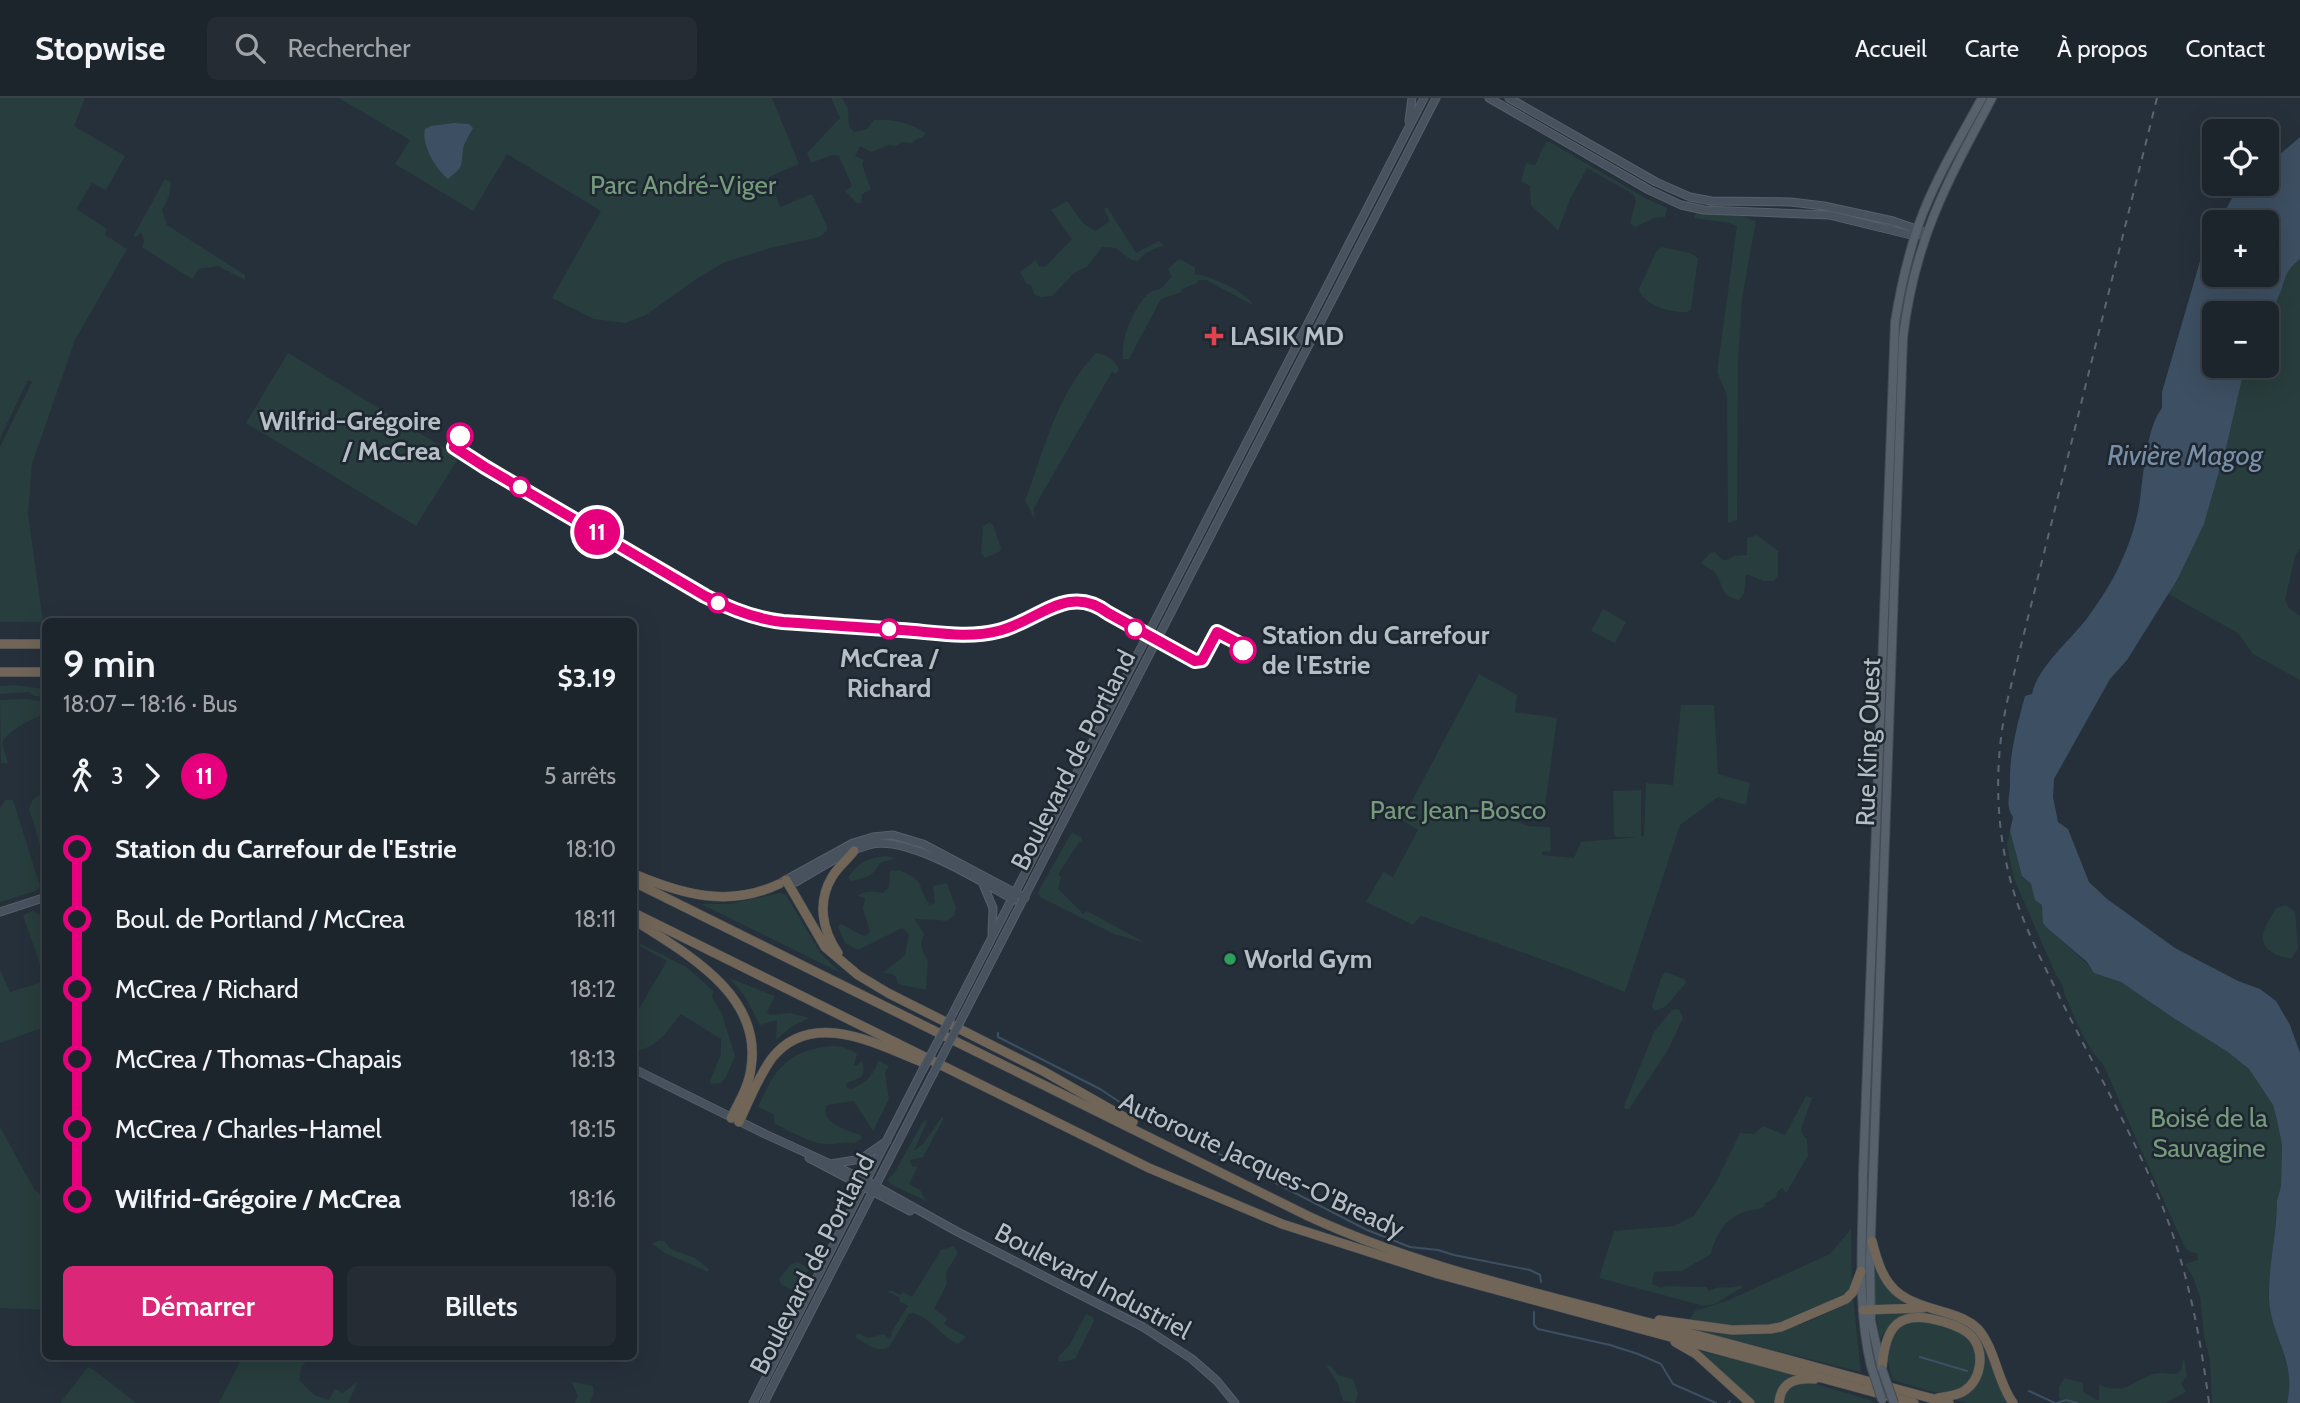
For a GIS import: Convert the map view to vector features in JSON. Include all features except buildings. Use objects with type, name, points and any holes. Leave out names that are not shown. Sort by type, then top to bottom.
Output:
[{"type":"highway","points":[[0,644],[42,644]]},
{"type":"highway","points":[[0,672],[42,672]]},
{"type":"highway","points":[[854,850],[831,878],[823,913],[825,929],[831,943],[858,975]]},
{"type":"highway","points":[[637,875],[677,891],[707,897],[748,894],[784,882],[825,947],[858,975],[884,991],[1080,1091],[1194,1159]]},
{"type":"highway","name":"Autoroute Jacques-O'Bready","points":[[637,883],[1378,1247],[1438,1266],[1949,1403]]},
{"type":"highway","name":"Autoroute Jacques-O'Bready","points":[[637,914],[1173,1179],[1302,1231],[1427,1271],[1914,1403]]},
{"type":"highway","points":[[637,922],[708,971],[727,991],[743,1015],[751,1043],[751,1068],[735,1120]]},
{"type":"highway","points":[[735,1120],[773,1057],[796,1039],[818,1033],[841,1033],[870,1041],[998,1093]]},
{"type":"highway","points":[[1872,1241],[1879,1268],[1888,1284],[1905,1298],[1963,1318],[1978,1330],[2004,1390],[2013,1403]]},
{"type":"highway","points":[[1631,1318],[1732,1330],[1781,1327],[1846,1298],[1853,1292],[1861,1271]]},
{"type":"highway","points":[[1867,1310],[1929,1308]]},
{"type":"highway","points":[[1882,1369],[1887,1335],[1897,1324],[1925,1317],[1961,1329],[1970,1335],[1977,1346],[1980,1357],[1978,1374],[1963,1392],[1933,1399]]},
{"type":"highway","points":[[1645,1330],[1692,1351],[1750,1403]]},
{"type":"highway","points":[[1779,1403],[1784,1387],[1797,1379],[1834,1380]]},
{"type":"main road","points":[[1401,144],[1411,116],[1412,98]]},
{"type":"main road","name":"Boulevard de Portland","points":[[753,1403],[1424,98]]},
{"type":"main road","name":"Boulevard de Portland","points":[[764,1403],[1436,98]]},
{"type":"main road","points":[[1489,98],[1649,190],[1681,205],[1704,210],[1829,215],[1919,232]]},
{"type":"main road","points":[[1509,98],[1656,181],[1690,197],[1711,201],[1814,204],[1919,232]]},
{"type":"main road","name":"Rue King Ouest","points":[[1894,1403],[1876,1351],[1861,1271],[1892,358],[1901,286],[1933,190],[1982,98]]},
{"type":"main road","name":"Rue King Ouest","points":[[1882,1402],[1863,1325],[1867,1310],[1872,1241],[1901,366],[1919,232],[1992,98]]},
{"type":"main road","points":[[784,882],[859,841],[880,836],[896,836],[927,846],[1023,901]]},
{"type":"main road","points":[[784,882],[796,882],[854,850],[878,843],[901,844],[1013,896]]},
{"type":"main road","points":[[983,884],[993,908],[992,937]]},
{"type":"main road","points":[[0,912],[42,898]]},
{"type":"main road","name":"Boulevard Industriel","points":[[637,1071],[831,1164],[874,1190],[1157,1335],[1200,1366],[1235,1403]]},
{"type":"main road","name":"Boulevard Industriel","points":[[765,1134],[864,1184]]},
{"type":"main road","points":[[831,1164],[861,1159],[887,1141]]},
{"type":"green space","points":[[0,98],[85,98],[74,126],[125,156],[106,190],[92,183],[76,209],[107,229],[105,235],[127,249],[75,340],[32,464],[28,514],[42,622],[0,622],[0,447],[32,382],[28,380],[0,438]]},
{"type":"green space","name":"Parc André-Viger","points":[[339,98],[772,98],[799,164],[769,177],[780,207],[812,194],[827,231],[819,237],[770,248],[723,263],[646,315],[625,323],[594,319],[552,298],[601,211],[507,154],[473,211],[395,164],[410,140]]},
{"type":"green space","points":[[831,98],[842,98],[848,109],[849,126],[854,132],[867,129],[874,120],[881,120],[901,122],[926,133],[912,143],[901,142],[896,146],[889,145],[871,152],[860,146],[855,156],[864,160],[862,164],[870,187],[870,190],[862,194],[861,203],[857,203],[845,191],[852,186],[839,156],[832,155],[811,163],[807,153],[840,118]]},
{"type":"green space","points":[[1546,142],[1667,208],[1665,217],[1654,218],[1635,227],[1630,223],[1636,201],[1633,194],[1587,168],[1570,199],[1558,231],[1531,205],[1530,186],[1521,181],[1526,163],[1535,165]]},
{"type":"green space","points":[[165,179],[171,182],[169,196],[162,210],[167,225],[245,275],[245,280],[218,266],[199,269],[192,279],[142,247],[142,234],[136,237],[134,235]]},
{"type":"green space","points":[[1067,201],[1083,223],[1095,231],[1110,221],[1104,209],[1107,207],[1136,253],[1159,241],[1164,245],[1138,261],[1131,260],[1116,248],[1102,247],[1087,267],[1074,273],[1052,296],[1040,297],[1034,294],[1031,285],[1027,284],[1020,272],[1036,260],[1039,266],[1045,267],[1072,239],[1051,210]]},
{"type":"green space","points":[[1696,213],[1742,216],[1756,221],[1742,299],[1738,361],[1737,520],[1728,523],[1727,395],[1717,372],[1737,226],[1694,218]]},
{"type":"green space","points":[[1662,247],[1690,253],[1698,258],[1691,309],[1688,312],[1667,310],[1652,304],[1639,289],[1656,252]]},
{"type":"green space","points":[[1179,259],[1195,267],[1195,274],[1227,285],[1253,305],[1206,280],[1198,280],[1181,292],[1161,299],[1129,359],[1123,359],[1126,333],[1139,305],[1150,292],[1160,289],[1172,277],[1168,269]]},
{"type":"green space","points":[[2300,259],[2300,548],[2295,557],[2285,600],[2289,608],[2300,616],[2300,680],[2253,654],[2238,633],[2168,594],[2204,524],[2242,378],[2279,378],[2279,301],[2276,301],[2289,269]]},
{"type":"green space","points":[[288,353],[459,457],[416,526],[246,423]]},
{"type":"green space","points":[[1096,353],[1115,362],[1119,369],[1116,374],[1112,372],[1034,508],[1034,518],[1025,501],[1053,423],[1071,386]]},
{"type":"green space","points":[[989,522],[993,525],[1001,548],[999,552],[985,558],[981,553],[983,527]]},
{"type":"green space","points":[[1757,535],[1778,551],[1778,576],[1774,581],[1764,581],[1746,574],[1744,593],[1739,600],[1728,596],[1715,573],[1701,563],[1710,553],[1715,552],[1722,560],[1747,555],[1747,538]]},
{"type":"green space","points":[[1603,609],[1626,622],[1615,643],[1591,631]]},
{"type":"green space","name":"Parc Jean-Bosco","points":[[1479,674],[1517,695],[1515,712],[1557,718],[1543,821],[1504,816],[1528,826],[1550,827],[1551,851],[1542,852],[1542,855],[1574,858],[1581,842],[1638,837],[1616,837],[1614,834],[1613,791],[1641,790],[1641,836],[1644,836],[1646,783],[1673,785],[1681,705],[1714,705],[1718,774],[1750,783],[1746,805],[1718,797],[1680,825],[1625,992],[1421,916],[1413,925],[1366,902],[1383,872],[1393,877],[1418,830],[1402,820]]},
{"type":"green space","points":[[0,686],[42,689],[42,697],[29,692],[0,694]]},
{"type":"green space","points":[[0,700],[42,702],[42,715],[21,725],[2,743],[8,763],[1,763]]},
{"type":"green space","points":[[42,796],[42,851],[29,809],[33,799]]},
{"type":"green space","points":[[6,800],[13,800],[40,886],[36,891],[0,902],[0,808]]},
{"type":"green space","name":"Boisé de la Sauvagine","points":[[2010,831],[2022,876],[2032,885],[2035,900],[2042,905],[2047,928],[2093,969],[2121,982],[2229,1052],[2249,1069],[2273,1105],[2282,1145],[2281,1186],[2277,1202],[2269,1299],[2289,1375],[2287,1403],[2212,1403],[2210,1360],[2204,1336],[2200,1297],[2185,1264],[2198,1260],[2197,1253],[2185,1248],[2103,1064],[2087,1043],[2074,1017],[2014,879],[2007,845]]},
{"type":"green space","points":[[1072,832],[1081,837],[1082,842],[1079,842],[1058,875],[1061,877],[1058,889],[1083,914],[1087,911],[1146,943],[1114,934],[1038,894]]},
{"type":"green space","points":[[886,856],[895,858],[880,863],[867,877],[852,881],[848,878],[864,862]]},
{"type":"green space","points":[[899,870],[918,881],[930,905],[935,903],[933,886],[947,883],[956,908],[954,916],[946,921],[914,918],[924,934],[921,944],[928,960],[926,990],[898,984],[892,974],[883,973],[905,955],[909,934],[902,928],[858,950],[845,943],[838,927],[840,924],[844,925],[865,936],[870,932],[863,908],[865,898],[857,896],[870,892],[883,893],[889,887],[890,871]]},
{"type":"green space","points":[[780,893],[786,895],[821,954],[841,973],[701,904],[730,904]]},
{"type":"green space","points":[[2286,905],[2295,912],[2298,948],[2292,958],[2272,952],[2263,940],[2265,929],[2276,908]]},
{"type":"green space","points":[[33,911],[42,916],[42,970],[23,915]]},
{"type":"green space","points":[[639,943],[688,968],[713,991],[712,997],[722,1014],[735,1056],[721,1083],[711,1084],[710,1081],[721,1054],[721,1039],[681,1014],[655,1043],[637,1050],[637,1012],[667,961],[641,947]]},
{"type":"green space","points":[[0,970],[10,992],[42,982],[42,1028],[0,1043]]},
{"type":"green space","points":[[1665,972],[1684,979],[1686,983],[1665,1007],[1655,1011],[1652,1006]]},
{"type":"green space","points":[[729,978],[775,996],[767,1012],[770,1015],[791,1013],[809,1018],[791,1027],[776,1040],[777,1020],[760,1025],[744,995]]},
{"type":"green space","points":[[1679,1009],[1683,1018],[1668,1050],[1629,1109],[1625,1109],[1654,1032],[1672,1010]]},
{"type":"green space","points":[[831,1046],[843,1047],[857,1053],[854,1065],[857,1066],[861,1061],[863,1074],[847,1083],[846,1087],[851,1089],[868,1079],[878,1062],[889,1066],[885,1073],[889,1099],[873,1131],[854,1101],[827,1105],[827,1116],[831,1121],[861,1135],[862,1138],[855,1143],[829,1144],[813,1141],[775,1124],[773,1114],[758,1107],[770,1082],[784,1064],[803,1052]]},
{"type":"green space","points":[[1806,1096],[1812,1098],[1801,1129],[1807,1139],[1808,1156],[1786,1193],[1782,1188],[1776,1197],[1764,1204],[1765,1206],[1731,1219],[1718,1234],[1711,1254],[1682,1271],[1654,1272],[1652,1284],[1662,1288],[1706,1287],[1709,1291],[1741,1285],[1743,1287],[1715,1304],[1704,1306],[1599,1278],[1614,1231],[1674,1226],[1694,1216],[1715,1184],[1740,1133],[1754,1134],[1763,1126],[1785,1135]]},
{"type":"green space","points":[[942,1117],[944,1118],[923,1157],[910,1160],[912,1166],[918,1167],[909,1184],[920,1190],[926,1201],[887,1180],[895,1172],[922,1123],[928,1119],[914,1151],[923,1144]]},
{"type":"green space","points":[[0,1127],[34,1189],[42,1196],[42,1310],[0,1308]]},
{"type":"green space","points":[[1851,1229],[1852,1287],[1840,1298],[1772,1326],[1733,1326],[1689,1320],[1695,1311],[1729,1300],[1830,1254]]},
{"type":"green space","points":[[664,1241],[671,1249],[695,1258],[709,1269],[708,1272],[665,1253],[652,1244]]},
{"type":"green space","points":[[954,1246],[958,1253],[946,1272],[947,1284],[934,1309],[947,1318],[944,1324],[966,1337],[958,1344],[927,1320],[913,1313],[909,1314],[889,1347],[885,1349],[867,1345],[855,1337],[858,1333],[868,1338],[884,1334],[889,1339],[908,1306],[887,1291],[901,1295],[903,1292],[912,1297],[941,1250]]},
{"type":"green space","points":[[798,1262],[809,1269],[800,1286],[792,1290],[781,1284],[779,1279],[791,1264]]},
{"type":"green space","points":[[1874,1267],[1884,1284],[1896,1296],[1907,1303],[1959,1320],[1979,1335],[2009,1403],[1967,1403],[1955,1400],[1966,1394],[1982,1347],[1943,1322],[1916,1314],[1904,1316],[1892,1324],[1880,1339],[1875,1309]]},
{"type":"green space","points":[[1853,1297],[1861,1372],[1669,1324],[1731,1333],[1767,1333],[1812,1320]]},
{"type":"green space","points":[[1086,1314],[1093,1317],[1094,1321],[1075,1359],[1059,1362],[1058,1357],[1069,1346]]},
{"type":"green space","points":[[1914,1321],[1952,1328],[1970,1340],[1977,1358],[1976,1367],[1967,1383],[1960,1389],[1941,1393],[1893,1380],[1888,1361],[1888,1344],[1896,1331]]},
{"type":"green space","points":[[1696,1350],[1794,1374],[1785,1381],[1775,1403],[1753,1403]]},
{"type":"green space","points":[[2184,1357],[2187,1376],[2181,1383],[2186,1392],[2165,1403],[2064,1403],[2059,1398],[2059,1386],[2065,1378],[2083,1383],[2083,1392],[2099,1401],[2099,1385],[2116,1389],[2128,1387],[2153,1374],[2176,1374],[2181,1370]]},
{"type":"green space","points":[[241,1360],[307,1360],[301,1368],[299,1380],[314,1395],[329,1400],[335,1389],[343,1393],[358,1381],[348,1403],[219,1403]]},
{"type":"green space","points":[[1326,1365],[1331,1366],[1338,1375],[1353,1379],[1358,1394],[1355,1403],[1343,1401],[1338,1384]]},
{"type":"green space","points":[[88,1367],[94,1370],[136,1403],[60,1403]]},
{"type":"green space","points":[[1806,1381],[1873,1403],[1782,1403],[1790,1386]]},
{"type":"green space","points":[[572,1383],[593,1386],[590,1403],[574,1403],[578,1396]]},
{"type":"water","points":[[469,124],[473,128],[464,147],[461,166],[448,179],[431,156],[424,135],[425,129],[431,126]]},
{"type":"water","name":"Rivière Magog","points":[[2300,137],[2300,259],[2287,273],[2277,301],[2202,301],[2202,378],[2242,378],[2204,524],[2177,580],[2127,660],[2110,679],[2054,779],[2053,797],[2058,822],[2068,829],[2089,882],[2107,899],[2175,948],[2238,981],[2260,989],[2276,1001],[2290,1025],[2300,1053],[2300,1403],[2287,1403],[2289,1374],[2274,1326],[2269,1299],[2277,1201],[2281,1186],[2282,1145],[2273,1105],[2249,1069],[2228,1052],[2121,982],[2094,973],[2087,962],[2047,928],[2043,923],[2042,905],[2035,900],[2031,884],[2022,876],[2010,831],[2013,817],[2008,801],[2012,751],[2025,696],[2032,694],[2048,663],[2097,604],[2114,576],[2130,540],[2139,508],[2149,439],[2162,408],[2162,392],[2202,254],[2202,287],[2279,287],[2279,210],[2226,210],[2233,196],[2279,196],[2279,155]]},
{"type":"waterway","points":[[998,1033],[998,1037],[1100,1089],[1148,1121],[1182,1135],[1367,1230],[1410,1247],[1438,1250],[1530,1270],[1540,1275],[1541,1282]]},
{"type":"waterway","points":[[1534,1312],[1534,1325],[1538,1329],[1638,1354],[1661,1364],[1673,1384],[1716,1403]]},
{"type":"waterway","points":[[1920,1357],[1967,1371]]},
{"type":"waterway","points":[[2029,1391],[2055,1403]]},
{"type":"waterway","points":[[2057,1403],[2066,1400],[2078,1403]]},
{"type":"railway","points":[[2157,98],[2007,702],[2000,748],[1998,794],[2006,863],[2033,943],[2138,1151],[2170,1227],[2191,1301],[2209,1403]]},
{"type":"bus line","name":"11","points":[[460,436],[454,447],[485,467],[705,596],[738,612],[761,619],[974,635],[1013,627],[1059,603],[1085,602],[1097,605],[1195,661],[1202,660],[1217,632],[1242,645],[1243,650]]},
{"type":"place","name":"LASIK MD","points":[[1214,336]]},
{"type":"place","name":"Wilfrid-Grégoire / McCrea","points":[[460,436]]},
{"type":"place","name":"McCrea / Richard","points":[[889,629]]},
{"type":"place","name":"Station du Carrefour de l'Estrie","points":[[1243,650]]},
{"type":"place","name":"World Gym","points":[[1230,959]]}]
